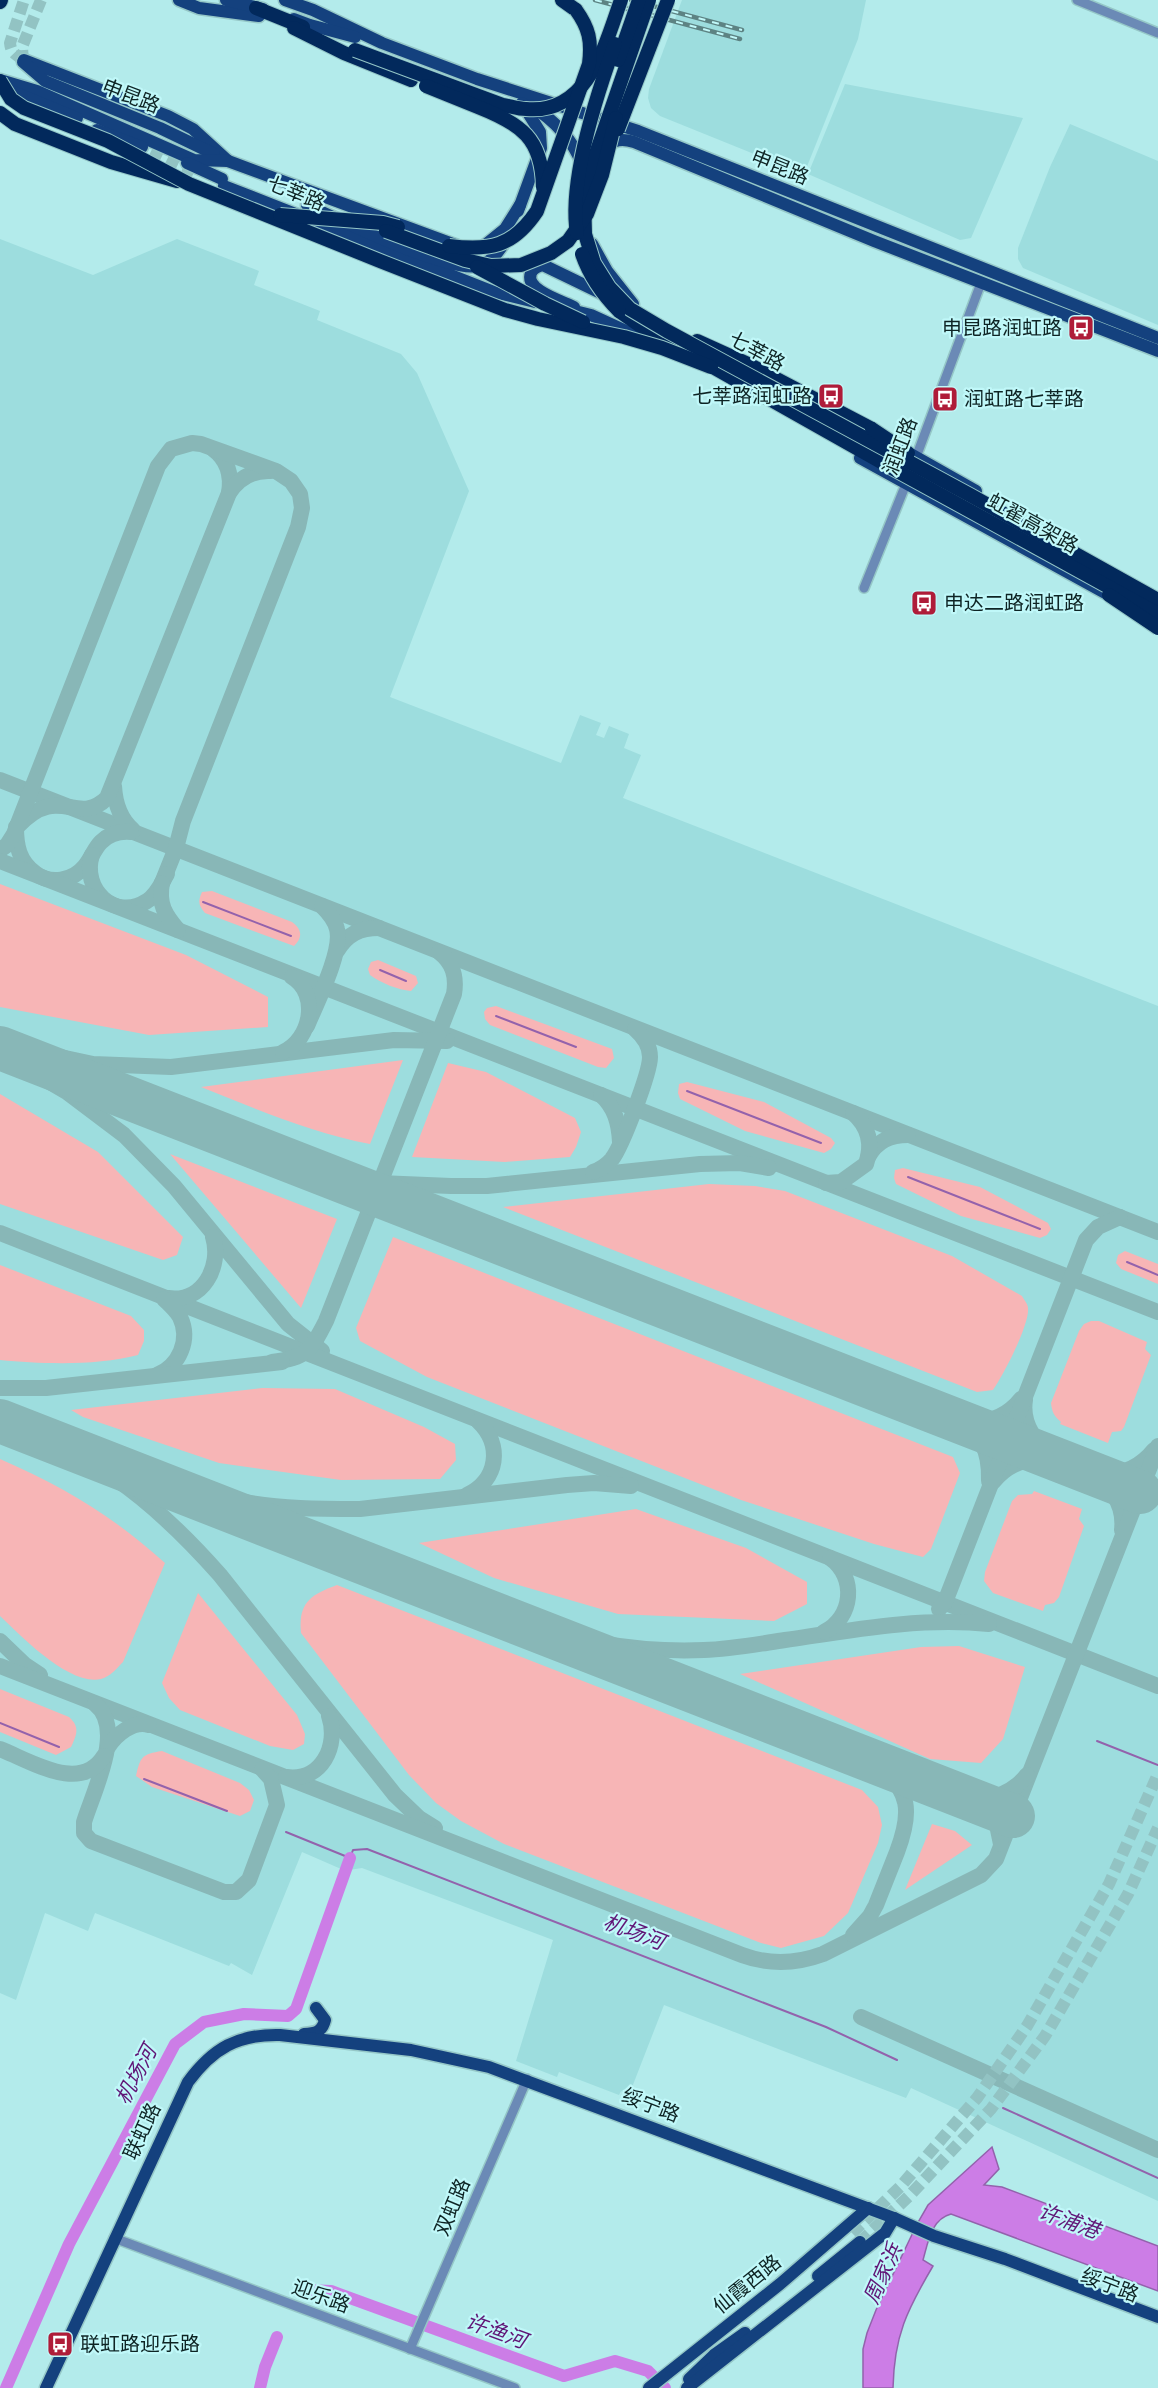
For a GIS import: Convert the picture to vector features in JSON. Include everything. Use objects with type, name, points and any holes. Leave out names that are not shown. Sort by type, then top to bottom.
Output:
[{"type":"highway","points":[[449,246],[475,249],[494,247],[513,238],[527,225],[537,211],[589,64],[592,45],[587,25],[576,9],[562,0]]},
{"type":"highway","points":[[253,4],[355,50],[503,105],[527,110],[550,107],[570,97],[586,84],[599,60],[621,0]]},
{"type":"highway","points":[[630,0],[600,88],[575,195],[575,219],[579,246],[589,274],[602,294],[619,311],[711,367]]},
{"type":"highway","points":[[583,157],[639,0]]},
{"type":"highway","points":[[649,0],[593,162],[584,195],[585,234],[594,263],[609,287],[630,309],[667,331],[970,495]]},
{"type":"highway","points":[[610,148],[620,98],[657,0]]},
{"type":"highway","points":[[386,231],[465,260],[491,266],[521,265],[551,253],[568,241],[587,214],[596,194],[610,148],[668,0]]},
{"type":"highway","points":[[294,28],[316,33]]},
{"type":"highway","points":[[294,28],[344,53],[506,118],[523,130],[536,148],[543,168],[543,196]]},
{"type":"highway","points":[[0,81],[11,99],[24,108],[108,141],[189,184],[505,310],[624,337],[662,348],[711,367]]},
{"type":"highway","points":[[0,113],[15,124],[111,162],[189,184]]},
{"type":"highway","points":[[257,211],[298,218],[383,223],[467,253],[492,258],[521,255],[545,247],[573,232]]},
{"type":"highway","points":[[465,260],[571,317],[624,337]]},
{"type":"highway","points":[[693,339],[750,365],[872,429],[970,495]]},
{"type":"highway","name":"虹翟高架路","points":[[711,367],[1158,614]]},
{"type":"highway","name":"虹翟高架路","points":[[970,495],[1158,600]]},
{"type":"highway","points":[[1069,565],[1158,628]]},
{"type":"main road","points":[[178,0],[199,8],[266,17],[294,28]]},
{"type":"main road","name":"申昆路","points":[[226,0],[253,4],[310,25],[382,43]]},
{"type":"main road","name":"申昆路","points":[[285,0],[313,10],[382,43],[477,79],[638,131],[1158,338]]},
{"type":"main road","name":"申昆路","points":[[228,161],[193,129],[168,116],[24,61],[45,81],[160,128],[228,161],[301,190]]},
{"type":"main road","points":[[477,79],[518,97],[539,111],[557,126],[574,148],[584,168],[584,214],[591,241],[607,271],[637,310]]},
{"type":"main road","points":[[0,81],[37,92],[194,160],[228,161]]},
{"type":"main road","points":[[0,86],[112,132]]},
{"type":"main road","name":"七莘路","points":[[0,93],[183,162],[223,182],[494,292],[591,315]]},
{"type":"main road","points":[[340,212],[307,205],[444,263],[463,267],[479,266],[492,258],[502,247],[512,228],[541,148],[540,132],[534,118],[518,97]]},
{"type":"main road","name":"申昆路","points":[[584,191],[601,148],[614,140],[624,139],[873,241],[1158,351]]},
{"type":"main road","points":[[301,190],[451,245],[470,248],[484,246],[506,229],[520,205]]},
{"type":"main road","points":[[301,190],[340,212],[386,231]]},
{"type":"main road","name":"七莘路","points":[[916,457],[876,426],[750,358],[693,339],[543,265],[531,272],[530,280],[534,288],[672,353],[1158,622]]},
{"type":"main road","points":[[981,283],[985,270]]},
{"type":"main road","points":[[916,457],[1158,595]]},
{"type":"main road","points":[[280,2035],[318,2032],[325,2020],[316,2008]]},
{"type":"main road","name":"联虹路","points":[[54,2388],[177,2102],[200,2065],[214,2052],[238,2040],[263,2034],[380,2050]]},
{"type":"main road","name":"联虹路","points":[[46,2388],[193,2085],[205,2069],[218,2058],[248,2044],[263,2041],[380,2050]]},
{"type":"main road","name":"绥宁路","points":[[380,2050],[450,2057],[525,2082],[865,2211],[1005,2259],[1158,2317]]},
{"type":"main road","name":"仙霞西路","points":[[649,2388],[693,2369],[780,2284],[865,2211]]},
{"type":"main road","points":[[660,2388],[748,2341],[885,2233],[901,2223]]},
{"type":"main road","points":[[680,2388],[693,2369],[856,2238]]},
{"type":"main road","name":"绥宁路","points":[[950,2242],[954,2247],[1158,2324]]},
{"type":"main road","name":"仙霞西路","points":[[687,2388],[693,2369]]},
{"type":"street","points":[[1077,0],[1158,33]]},
{"type":"street","name":"润虹路","points":[[864,588],[906,484],[981,283]]},
{"type":"street","points":[[1107,595],[1117,572]]},
{"type":"street","name":"双虹路","points":[[410,2349],[525,2082]]},
{"type":"street","name":"迎乐路","points":[[117,2239],[514,2388]]},
{"type":"shaded area","points":[[682,0],[866,0],[858,39],[804,174],[660,116],[651,108],[648,98],[649,89]]},
{"type":"shaded area","points":[[845,84],[1023,118],[971,238],[960,240],[808,174]]},
{"type":"shaded area","points":[[1070,124],[1158,161],[1158,325],[1023,268],[1018,259],[1018,248],[1050,167]]},
{"type":"shaded area","points":[[0,239],[93,275],[177,239],[259,271],[254,285],[320,311],[317,320],[401,354],[417,373],[469,491],[390,697],[561,763],[580,715],[601,723],[596,735],[604,738],[609,726],[629,734],[624,748],[641,755],[623,798],[1158,1006],[1158,2201],[911,2088],[906,2098],[664,2005],[629,2095],[621,2091],[619,2095],[559,2072],[557,2077],[516,2061],[553,1940],[362,1868],[348,1872],[302,1852],[252,1975],[231,1963],[229,1966],[95,1913],[88,1931],[45,1913],[16,2000],[0,1993]]},
{"type":"shaded area","points":[[0,884],[186,955],[268,997],[268,1027],[149,1035],[0,1007]]},
{"type":"shaded area","points":[[212,891],[292,922],[299,931],[299,940],[294,946],[205,913],[199,903],[200,898],[202,892]]},
{"type":"shaded area","points":[[378,960],[416,976],[418,983],[411,991],[395,988],[379,981],[370,975],[368,969],[371,962]]},
{"type":"shaded area","points":[[496,1006],[612,1049],[614,1058],[606,1068],[598,1067],[490,1025],[485,1019],[484,1012],[487,1008]]},
{"type":"shaded area","points":[[403,1060],[370,1144],[305,1127],[201,1087]]},
{"type":"shaded area","points":[[448,1063],[486,1072],[575,1118],[581,1132],[570,1157],[505,1162],[412,1157]]},
{"type":"shaded area","points":[[687,1082],[764,1102],[831,1138],[835,1143],[824,1153],[745,1131],[680,1099],[679,1084]]},
{"type":"shaded area","points":[[0,1094],[98,1152],[183,1237],[177,1255],[163,1260],[0,1204]]},
{"type":"shaded area","points":[[170,1154],[337,1219],[301,1308]]},
{"type":"shaded area","points":[[903,1168],[980,1187],[1048,1223],[1051,1229],[1047,1235],[1040,1238],[961,1216],[896,1184],[895,1170]]},
{"type":"shaded area","points":[[709,1184],[755,1186],[785,1191],[952,1256],[1022,1296],[1028,1308],[1025,1326],[993,1390],[977,1392],[503,1207]]},
{"type":"shaded area","points":[[393,1237],[953,1457],[960,1473],[931,1549],[923,1557],[874,1544],[741,1500],[427,1377],[360,1341],[356,1328]]},
{"type":"shaded area","points":[[1125,1251],[1158,1264],[1158,1284],[1121,1269],[1116,1263],[1118,1255]]},
{"type":"shaded area","points":[[0,1265],[131,1316],[144,1330],[144,1341],[138,1355],[105,1361],[69,1363],[0,1360]]},
{"type":"shaded area","points":[[1099,1321],[1147,1342],[1145,1349],[1151,1355],[1124,1427],[1121,1431],[1112,1432],[1108,1443],[1060,1424],[1051,1406],[1079,1331],[1084,1324]]},
{"type":"shaded area","points":[[262,1388],[335,1389],[424,1427],[455,1444],[456,1460],[440,1479],[341,1480],[219,1463],[83,1417],[71,1410]]},
{"type":"shaded area","points":[[0,1459],[45,1480],[87,1504],[146,1546],[165,1563],[123,1662],[105,1678],[88,1679],[61,1667],[46,1658],[0,1616]]},
{"type":"shaded area","points":[[1034,1491],[1082,1509],[1079,1519],[1084,1526],[1059,1597],[1054,1603],[1045,1605],[1043,1611],[993,1593],[984,1581],[985,1572],[1012,1501],[1018,1495],[1032,1494]]},
{"type":"shaded area","points":[[636,1509],[746,1548],[807,1582],[807,1604],[774,1621],[618,1614],[494,1578],[419,1543]]},
{"type":"shaded area","points":[[337,1585],[862,1790],[878,1807],[882,1825],[878,1843],[848,1913],[824,1936],[781,1948],[761,1943],[504,1844],[461,1821],[436,1803],[409,1775],[301,1633],[304,1607],[320,1592]]},
{"type":"shaded area","points":[[198,1593],[297,1715],[305,1734],[304,1744],[293,1750],[270,1746],[180,1710],[169,1698],[162,1683]]},
{"type":"shaded area","points":[[959,1646],[1025,1667],[1003,1739],[981,1763],[930,1759],[740,1674],[921,1647]]},
{"type":"shaded area","points":[[0,1689],[69,1717],[76,1727],[71,1747],[56,1755],[0,1732]]},
{"type":"shaded area","points":[[162,1751],[240,1783],[249,1790],[254,1800],[250,1811],[240,1816],[152,1787],[136,1776],[139,1764],[146,1755]]},
{"type":"shaded area","points":[[932,1824],[955,1831],[972,1845],[905,1890]]},
{"type":"water","name":"许浦港","points":[[992,2147],[999,2169],[984,2185],[1002,2187],[1158,2246],[1158,2291],[951,2214],[939,2221],[929,2239],[923,2260],[933,2266],[909,2310],[899,2338],[893,2388],[863,2388],[863,2349],[867,2333],[917,2224],[928,2205]]},
{"type":"waterway","points":[[203,902],[291,936]]},
{"type":"waterway","points":[[380,970],[406,981]]},
{"type":"waterway","points":[[496,1016],[576,1047]]},
{"type":"waterway","points":[[687,1091],[821,1143]]},
{"type":"waterway","points":[[908,1177],[1040,1229]]},
{"type":"waterway","points":[[1127,1262],[1158,1275]]},
{"type":"waterway","points":[[0,1723],[59,1747]]},
{"type":"waterway","points":[[1097,1741],[1158,1765]]},
{"type":"waterway","points":[[144,1779],[227,1811]]},
{"type":"waterway","name":"机场河","points":[[286,1832],[350,1858],[353,1850],[367,1849],[826,2027],[897,2060]]},
{"type":"waterway","name":"机场河","points":[[6,2388],[69,2244],[175,2044],[204,2022],[244,2014],[288,2016],[296,2009],[350,1858]]},
{"type":"waterway","points":[[1003,2108],[1158,2178]]},
{"type":"waterway","name":"许渔河","points":[[308,2290],[331,2291],[564,2376],[615,2361],[648,2371],[665,2388]]},
{"type":"waterway","points":[[260,2388],[265,2367],[277,2337]]},
{"type":"taxiway","points":[[0,850],[7,845],[14,834],[158,466],[171,449],[192,443],[201,444],[276,471],[291,481],[300,494],[302,508],[298,527],[183,821],[176,848],[162,883]]},
{"type":"taxiway","points":[[213,449],[228,468],[229,493]]},
{"type":"taxiway","points":[[19,825],[33,813],[45,807],[86,809],[96,806],[107,798],[229,493],[247,476],[271,471]]},
{"type":"taxiway","points":[[0,780],[1158,1232]]},
{"type":"taxiway","points":[[114,786],[119,810],[133,830]]},
{"type":"taxiway","points":[[16,827],[18,847],[25,863],[41,877],[54,880],[68,878],[80,871],[104,839],[111,835],[131,832]]},
{"type":"taxiway","points":[[92,855],[91,879],[103,899],[113,905],[135,906],[147,901],[154,896],[167,874]]},
{"type":"taxiway","points":[[0,861],[1158,1312]]},
{"type":"taxiway","points":[[162,883],[161,897],[164,909],[178,930]]},
{"type":"taxiway","points":[[307,1026],[333,964],[338,939],[335,923],[322,906]]},
{"type":"taxiway","points":[[337,951],[345,940],[355,933],[379,928]]},
{"type":"taxiway","points":[[272,1362],[293,1358],[306,1351],[316,1340],[326,1321],[454,994],[453,970],[439,952]]},
{"type":"taxiway","points":[[283,1052],[300,1038],[306,1027],[308,1016],[309,1005],[306,994],[301,985],[292,977]]},
{"type":"taxiway","points":[[593,1172],[608,1163],[617,1152],[635,1109],[649,1065],[650,1053],[646,1041],[635,1029]]},
{"type":"taxiway","points":[[0,1044],[93,1064],[171,1067],[394,1040],[447,1041]]},
{"type":"taxiway","points":[[0,1053],[67,1092],[124,1135],[174,1186],[288,1324],[322,1351]]},
{"type":"taxiway","points":[[601,1095],[610,1105],[615,1116],[620,1142]]},
{"type":"taxiway","points":[[826,1183],[841,1182],[866,1164],[869,1150],[868,1136],[863,1124],[853,1113]]},
{"type":"taxiway","points":[[868,1157],[885,1140],[908,1135]]},
{"type":"taxiway","points":[[275,1155],[379,1183],[451,1186],[487,1186],[700,1164],[740,1163],[769,1168]]},
{"type":"taxiway","points":[[939,1609],[945,1602],[1086,1240],[1098,1227],[1120,1217]]},
{"type":"taxiway","points":[[0,1233],[1158,1686]]},
{"type":"taxiway","points":[[168,1298],[191,1295],[207,1280],[215,1259],[213,1237]]},
{"type":"taxiway","points":[[157,1375],[165,1371],[177,1359],[184,1334],[180,1317],[164,1299]]},
{"type":"taxiway","points":[[0,1388],[46,1388],[282,1362]]},
{"type":"taxiway","points":[[959,1420],[977,1422],[993,1419],[1001,1416],[1021,1399]]},
{"type":"taxiway","points":[[1025,1400],[1025,1418],[1032,1434],[1056,1459]]},
{"type":"taxiway","points":[[952,1419],[970,1430],[982,1443],[988,1460],[989,1481]]},
{"type":"taxiway","points":[[467,1495],[485,1480],[491,1471],[493,1461],[494,1451],[491,1441],[486,1430],[478,1421]]},
{"type":"taxiway","points":[[23,1430],[105,1472],[144,1500],[171,1524],[220,1575],[395,1795],[419,1818],[435,1828]]},
{"type":"taxiway","points":[[0,1666],[742,1955],[772,1962],[803,1960],[823,1954],[981,1875],[996,1859],[1158,1446]]},
{"type":"taxiway","points":[[1092,1473],[1118,1473],[1141,1463],[1154,1450]]},
{"type":"taxiway","points":[[993,1482],[1007,1469],[1023,1461],[1032,1459],[1060,1461]]},
{"type":"taxiway","points":[[1090,1473],[1110,1490],[1119,1504],[1122,1530]]},
{"type":"taxiway","points":[[142,1476],[240,1501],[315,1509],[360,1509],[594,1483],[631,1486]]},
{"type":"taxiway","points":[[824,1632],[834,1626],[841,1617],[848,1597],[845,1576],[830,1558]]},
{"type":"taxiway","points":[[512,1621],[583,1640],[655,1650],[704,1650],[734,1647],[912,1623],[989,1624]]},
{"type":"taxiway","points":[[0,1641],[25,1665],[40,1675]]},
{"type":"taxiway","points":[[95,1704],[104,1715],[108,1728],[108,1744],[100,1778],[84,1822],[84,1833],[91,1841],[224,1892],[236,1892],[249,1880],[277,1805],[271,1779],[262,1769]]},
{"type":"taxiway","points":[[286,1777],[309,1774],[325,1759],[332,1738],[329,1716]]},
{"type":"taxiway","points":[[108,1747],[120,1733],[131,1727],[149,1725]]},
{"type":"taxiway","points":[[0,1749],[40,1767],[69,1774],[82,1773],[94,1767],[104,1756]]},
{"type":"taxiway","points":[[853,1935],[870,1916],[876,1905],[905,1825],[905,1803],[902,1793],[888,1773],[876,1763]]},
{"type":"taxiway","points":[[966,1798],[992,1798],[1008,1792],[1027,1775]]},
{"type":"taxiway","points":[[981,1804],[996,1820],[1001,1844]]},
{"type":"taxiway","points":[[861,2017],[1158,2150]]},
{"type":"runway","points":[[0,1048],[1140,1492]]},
{"type":"runway","points":[[0,1421],[1013,1816]]},
{"type":"tunnel","points":[[24,0],[10,43],[16,55],[24,60]]},
{"type":"tunnel","points":[[23,62],[22,47],[41,0]]},
{"type":"tunnel","points":[[135,143],[195,172]]},
{"type":"tunnel","points":[[852,2233],[900,2187],[977,2098],[1027,2026],[1109,1884],[1158,1774]]},
{"type":"tunnel","points":[[860,2242],[909,2196],[991,2109],[1045,2036],[1128,1894],[1158,1828]]},
{"type":"railway","points":[[595,0],[740,39]]},
{"type":"railway","points":[[631,0],[742,30]]},
{"type":"place","name":"申昆路润虹路","points":[[1081,328]]},
{"type":"place","name":"七莘路润虹路","points":[[831,396]]},
{"type":"place","name":"润虹路七莘路","points":[[945,399]]},
{"type":"place","name":"申达二路润虹路","points":[[924,603]]},
{"type":"place","name":"联虹路迎乐路","points":[[60,2344]]},
{"type":"water label","name":"周家浜","points":[[883,2274]]}]
